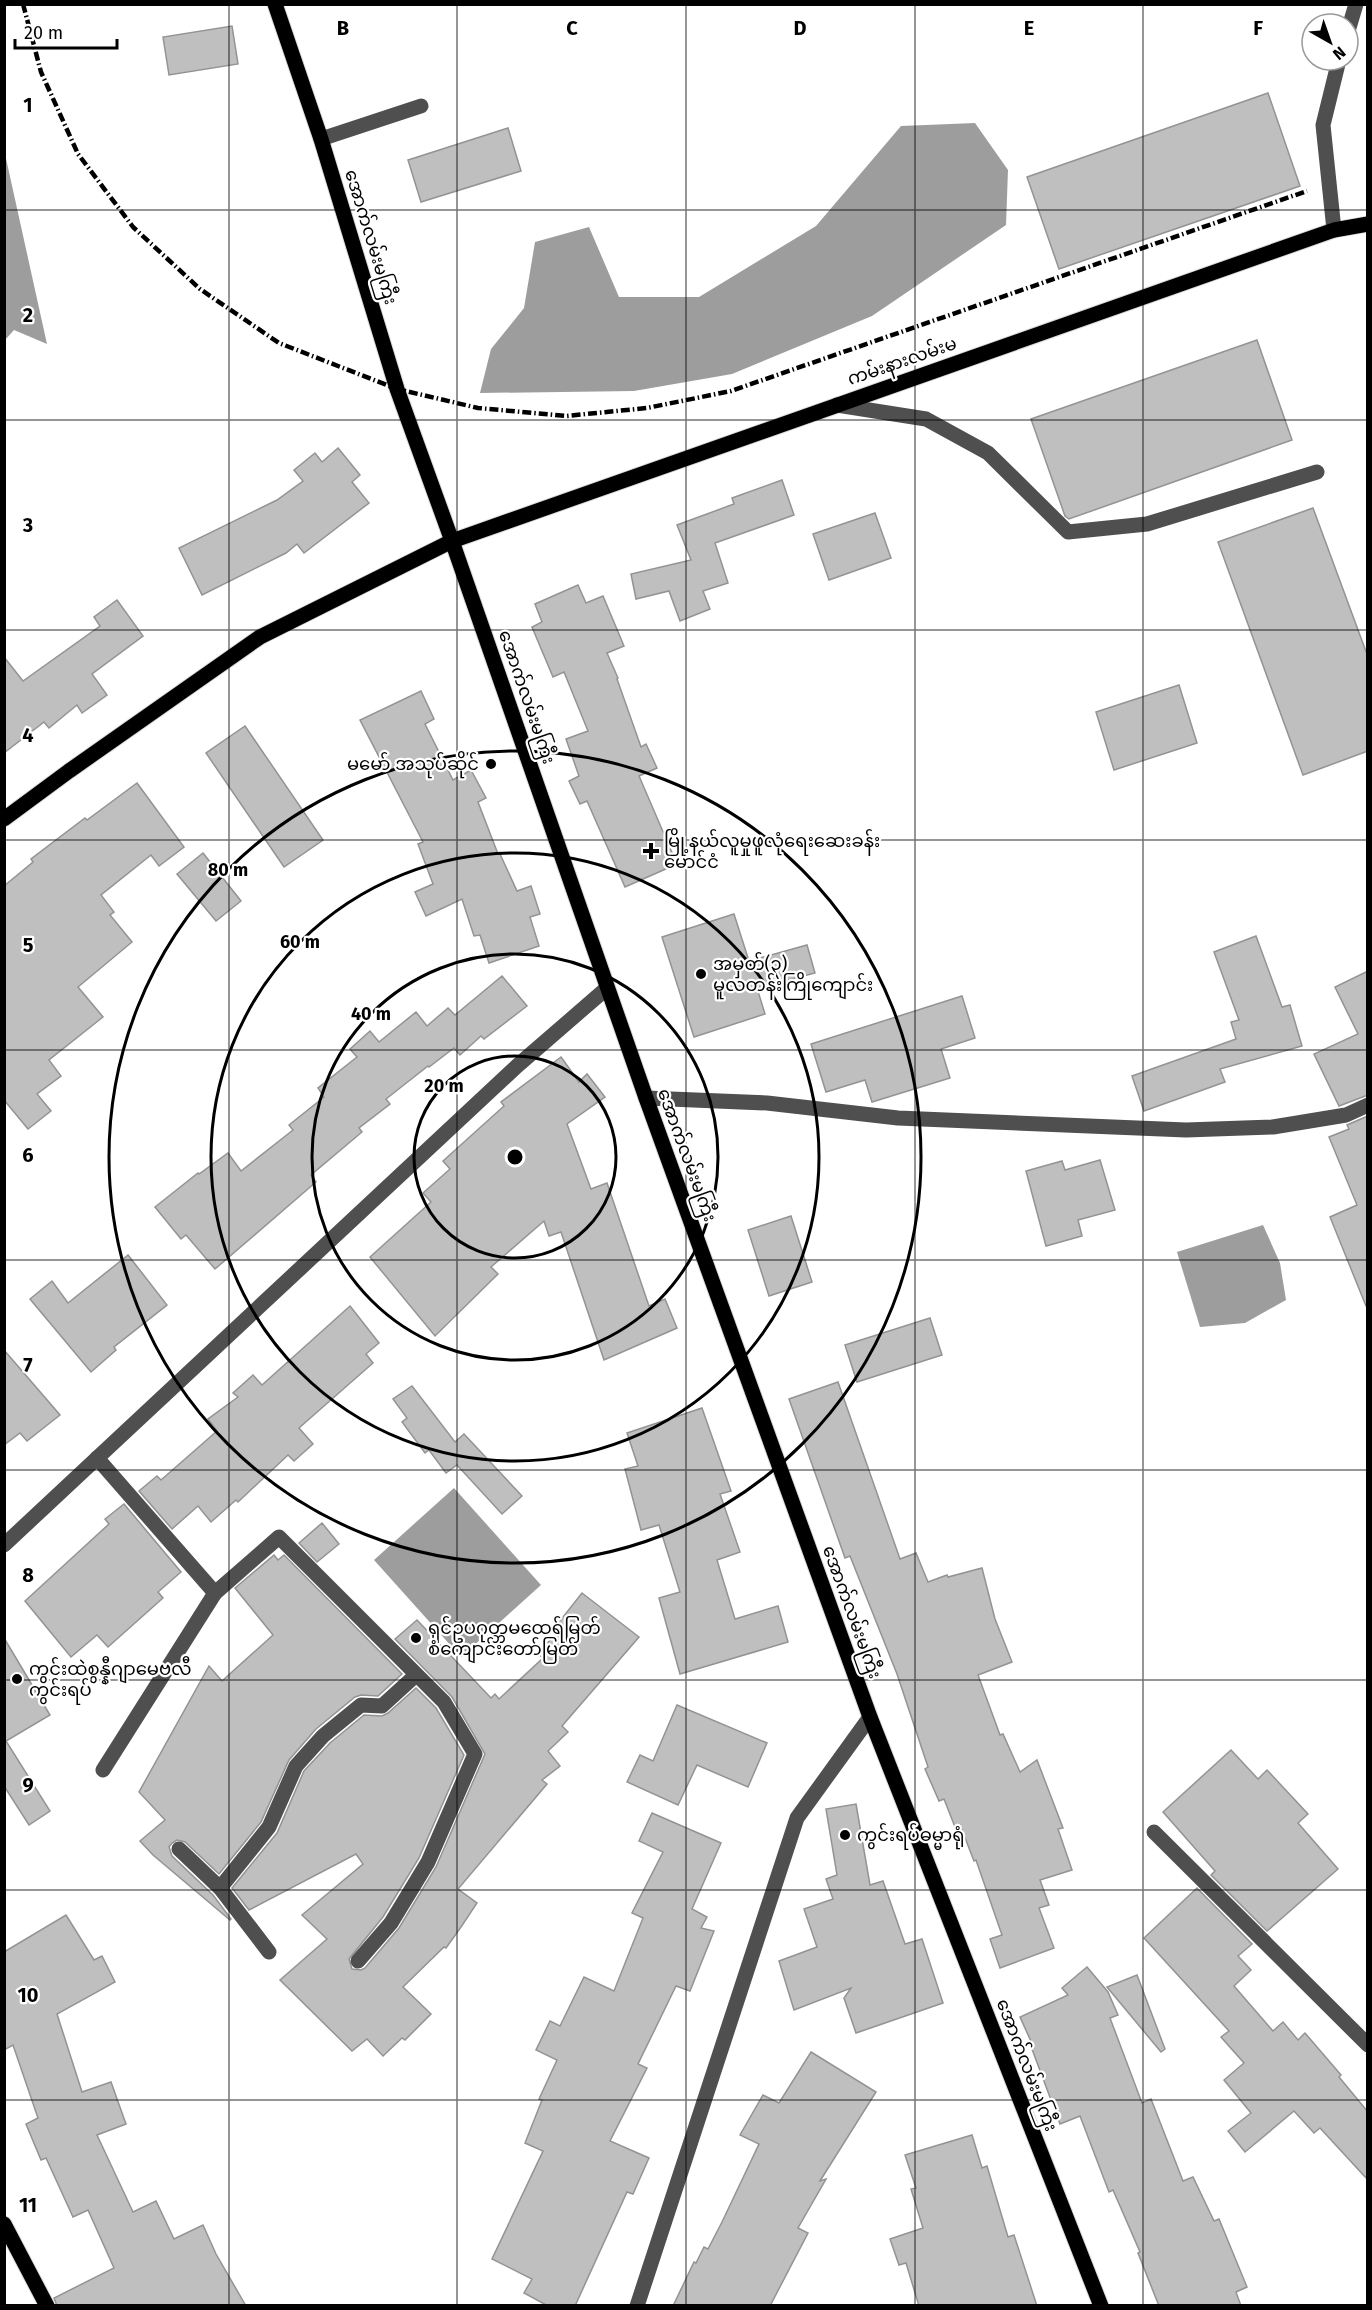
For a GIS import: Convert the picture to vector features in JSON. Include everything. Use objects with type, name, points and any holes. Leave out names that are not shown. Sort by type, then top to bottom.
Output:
[{"type":"main road","name":"အောက်လမ်းမကြီး","points":[[275,4],[321,139],[397,389],[646,1098],[870,1717],[1100,2305]]},
{"type":"main road","name":"ကမ်းနားလမ်းမ","points":[[4,819],[260,637],[452,541],[1334,230],[1368,224]]},
{"type":"main road","points":[[4,2224],[47,2306]]},
{"type":"street","points":[[1334,230],[1323,125],[1336,72]]},
{"type":"street","points":[[321,139],[421,106]]},
{"type":"street","points":[[837,405],[926,419],[988,453],[1068,532],[1147,524],[1317,472]]},
{"type":"street","points":[[4,1545],[508,1074],[607,988]]},
{"type":"street","points":[[646,1098],[767,1103],[898,1118],[1186,1130],[1273,1127],[1346,1115],[1368,1105]]},
{"type":"street","points":[[97,1458],[216,1593]]},
{"type":"street","points":[[103,1770],[216,1593],[279,1537],[444,1702],[475,1754],[428,1862],[391,1923],[358,1961]]},
{"type":"street","points":[[220,1888],[270,1827],[296,1766],[303,1758],[324,1736],[361,1705],[382,1706],[416,1675]]},
{"type":"street","points":[[637,2306],[796,1818],[870,1717]]},
{"type":"street","points":[[1154,1833],[1368,2045]]},
{"type":"street","points":[[179,1849],[220,1888],[269,1952]]},
{"type":"shaded area","points":[[975,123],[1008,170],[1006,225],[872,316],[732,374],[634,391],[480,393],[491,349],[524,308],[535,242],[589,227],[619,297],[699,297],[816,226],[901,126]]},
{"type":"shaded area","points":[[5,154],[47,344],[14,330],[5,340]]},
{"type":"shaded area","points":[[1263,1225],[1280,1263],[1286,1300],[1245,1323],[1200,1327],[1177,1252]]},
{"type":"shaded area","points":[[454,1488],[541,1585],[461,1657],[374,1560]]},
{"type":"building","points":[[232,26],[238,64],[169,75],[163,37]]},
{"type":"building","points":[[1268,93],[1300,186],[1059,269],[1027,177]]},
{"type":"building","points":[[508,128],[521,171],[421,202],[408,160]]},
{"type":"building","points":[[1257,340],[1292,440],[1069,519],[1065,516],[1031,419]]},
{"type":"building","points":[[338,448],[360,475],[352,482],[369,503],[304,553],[297,544],[286,553],[202,595],[179,548],[277,500],[303,481],[294,470],[315,453],[322,462]]},
{"type":"building","points":[[782,480],[794,515],[715,543],[728,583],[703,591],[710,609],[680,621],[669,591],[636,599],[631,574],[691,560],[677,525],[734,504],[732,498]]},
{"type":"building","points":[[1313,508],[1368,657],[1368,751],[1303,775],[1218,542]]},
{"type":"building","points":[[875,513],[891,558],[829,580],[813,534]]},
{"type":"building","points":[[578,585],[586,603],[603,596],[624,646],[607,653],[618,678],[641,747],[646,744],[657,768],[639,776],[677,864],[625,887],[587,801],[580,804],[569,781],[579,776],[566,739],[588,731],[564,672],[553,677],[532,627],[542,622],[535,604]]},
{"type":"building","points":[[117,600],[143,636],[92,674],[107,695],[82,713],[77,705],[49,728],[44,722],[4,753],[4,657],[23,681],[100,626],[94,617]]},
{"type":"building","points":[[1179,685],[1197,743],[1114,770],[1096,712]]},
{"type":"building","points":[[421,691],[434,719],[425,724],[453,780],[471,770],[486,798],[478,802],[498,854],[517,891],[531,886],[540,914],[530,917],[539,946],[489,963],[480,935],[474,936],[462,899],[426,916],[415,892],[433,884],[418,844],[423,842],[360,720]]},
{"type":"building","points":[[245,726],[323,840],[284,867],[206,753]]},
{"type":"building","points":[[137,783],[184,847],[159,866],[151,855],[101,895],[114,912],[110,915],[132,942],[78,987],[103,1017],[49,1060],[61,1076],[37,1094],[51,1111],[28,1129],[4,1100],[4,886],[33,862],[31,859],[85,818],[87,820]]},
{"type":"building","points":[[203,853],[241,901],[216,921],[177,874]]},
{"type":"building","points":[[734,914],[749,961],[807,945],[815,973],[757,988],[765,1014],[694,1037],[662,937]]},
{"type":"building","points":[[1256,936],[1282,1007],[1290,1005],[1302,1046],[1220,1069],[1225,1082],[1144,1111],[1132,1076],[1236,1039],[1231,1022],[1239,1020],[1214,952]]},
{"type":"building","points":[[1368,971],[1368,1095],[1339,1106],[1314,1054],[1358,1034],[1335,987]]},
{"type":"building","points":[[502,976],[527,1006],[484,1039],[481,1036],[460,1055],[454,1048],[386,1099],[390,1104],[359,1128],[362,1132],[311,1175],[316,1182],[215,1269],[186,1235],[181,1239],[155,1207],[228,1153],[241,1171],[293,1130],[289,1125],[324,1097],[318,1088],[357,1057],[350,1049],[370,1031],[379,1042],[416,1012],[427,1026],[448,1008],[455,1015]]},
{"type":"building","points":[[962,996],[975,1038],[941,1049],[950,1078],[872,1102],[865,1080],[826,1092],[811,1044]]},
{"type":"building","points":[[561,1057],[579,1082],[587,1074],[605,1097],[567,1124],[591,1189],[607,1183],[649,1306],[665,1299],[677,1328],[604,1360],[561,1232],[549,1236],[544,1221],[491,1267],[498,1274],[435,1336],[370,1257],[431,1202],[423,1193],[450,1169],[443,1161],[504,1106],[501,1102]]},
{"type":"building","points":[[1368,1116],[1368,1306],[1366,1306],[1330,1217],[1357,1205],[1329,1137],[1349,1129],[1347,1125]]},
{"type":"building","points":[[1100,1160],[1115,1210],[1078,1220],[1082,1236],[1046,1246],[1026,1171],[1062,1161],[1065,1170]]},
{"type":"building","points":[[791,1216],[812,1282],[769,1296],[748,1230]]},
{"type":"building","points":[[128,1255],[167,1305],[114,1347],[116,1350],[91,1372],[30,1299],[52,1281],[68,1303]]},
{"type":"building","points":[[350,1306],[379,1343],[366,1354],[373,1363],[299,1428],[313,1444],[294,1461],[288,1455],[238,1502],[236,1500],[211,1522],[198,1506],[172,1529],[139,1491],[157,1476],[161,1480],[217,1431],[208,1419],[238,1397],[233,1393],[253,1375],[262,1385]]},
{"type":"building","points":[[930,1318],[942,1355],[857,1382],[845,1345]]},
{"type":"building","points":[[4,1350],[60,1415],[27,1441],[20,1433],[4,1445]]},
{"type":"building","points":[[838,1382],[900,1559],[916,1553],[928,1582],[947,1575],[948,1577],[982,1568],[995,1619],[1012,1662],[978,1675],[1000,1735],[1003,1734],[1020,1772],[1037,1760],[1063,1828],[1058,1829],[1072,1870],[1040,1880],[1049,1905],[1039,1908],[1054,1948],[1000,1968],[990,1939],[1002,1935],[976,1860],[974,1861],[960,1825],[955,1827],[944,1799],[939,1801],[925,1769],[928,1767],[897,1674],[850,1556],[845,1558],[789,1399]]},
{"type":"building","points":[[412,1386],[455,1442],[464,1434],[522,1496],[502,1514],[457,1465],[446,1473],[429,1450],[425,1453],[402,1422],[407,1418],[393,1399]]},
{"type":"building","points":[[702,1408],[731,1491],[720,1494],[740,1552],[717,1560],[735,1619],[778,1606],[788,1642],[680,1674],[659,1598],[680,1592],[659,1525],[641,1530],[625,1469],[638,1466],[627,1433]]},
{"type":"building","points":[[124,1504],[181,1572],[158,1592],[163,1598],[108,1647],[97,1635],[71,1657],[25,1601],[109,1524],[105,1519]]},
{"type":"building","points":[[322,1523],[339,1544],[317,1562],[299,1543]]},
{"type":"building","points":[[274,1555],[278,1560],[284,1555],[402,1674],[378,1696],[355,1697],[316,1729],[289,1760],[261,1822],[219,1874],[185,1842],[177,1840],[169,1847],[172,1856],[213,1895],[230,1920],[153,1855],[140,1841],[165,1820],[139,1792],[209,1666],[222,1681],[273,1635],[235,1588]]},
{"type":"building","points":[[582,1593],[639,1637],[562,1726],[568,1732],[548,1751],[560,1766],[542,1780],[547,1784],[458,1889],[477,1903],[461,1927],[446,1948],[444,1947],[403,1987],[431,2014],[405,2040],[402,2038],[383,2056],[367,2039],[352,2051],[280,1980],[327,1939],[302,1915],[363,1864],[356,1854],[249,1910],[232,1888],[277,1833],[304,1771],[330,1743],[364,1715],[382,1716],[388,1713],[416,1688],[436,1708],[464,1755],[419,1858],[383,1917],[349,1959],[352,1969],[365,1968],[399,1928],[436,1867],[485,1754],[452,1697],[395,1639],[417,1620],[491,1698],[495,1694],[499,1699],[543,1658],[538,1654],[563,1625],[559,1622]]},
{"type":"building","points":[[4,1638],[50,1715],[6,1741],[50,1811],[29,1825],[4,1786]]},
{"type":"building","points":[[677,1705],[767,1743],[748,1787],[697,1765],[678,1805],[627,1782],[640,1755],[653,1761]]},
{"type":"building","points":[[1231,1750],[1258,1779],[1267,1770],[1308,1814],[1298,1823],[1338,1869],[1267,1931],[1211,1875],[1215,1871],[1163,1812]]},
{"type":"building","points":[[856,1804],[870,1885],[883,1881],[905,1944],[922,1939],[943,2003],[856,2033],[844,1998],[851,1988],[794,2010],[779,1961],[817,1947],[804,1909],[833,1899],[826,1879],[837,1875],[826,1809]]},
{"type":"building","points":[[652,1813],[721,1843],[692,1909],[707,1917],[701,1928],[714,1931],[690,1991],[676,1986],[638,2064],[647,2068],[610,2141],[649,2158],[633,2194],[627,2192],[575,2306],[548,2306],[524,2293],[532,2279],[492,2259],[543,2151],[525,2143],[542,2100],[539,2099],[557,2060],[536,2050],[550,2021],[560,2026],[584,1977],[614,1991],[643,1918],[632,1913],[663,1852],[639,1841]]},
{"type":"building","points":[[1197,1888],[1252,1944],[1238,1956],[1251,1970],[1234,1986],[1273,2031],[1283,2022],[1298,2040],[1305,2033],[1341,2075],[1339,2077],[1368,2112],[1368,2180],[1320,2128],[1314,2133],[1294,2111],[1245,2152],[1228,2131],[1251,2113],[1224,2080],[1244,2063],[1221,2037],[1229,2031],[1144,1938]]},
{"type":"building","points":[[66,1915],[94,1960],[102,1956],[115,1982],[57,2014],[82,2092],[111,2082],[126,2124],[97,2135],[133,2212],[156,2201],[174,2239],[203,2225],[216,2254],[246,2306],[57,2306],[54,2298],[114,2268],[88,2210],[73,2217],[46,2158],[41,2160],[26,2124],[38,2118],[13,2045],[4,2050],[4,1952]]},
{"type":"building","points":[[1087,1967],[1108,1992],[1118,2015],[1110,2018],[1142,2103],[1151,2099],[1183,2181],[1193,2177],[1214,2221],[1219,2219],[1247,2287],[1236,2292],[1241,2306],[1159,2306],[1138,2253],[1140,2252],[1113,2190],[1109,2192],[1080,2116],[1060,2124],[1032,2049],[1034,2048],[1020,2017],[1068,1995],[1062,1988]]},
{"type":"building","points":[[1137,1975],[1165,2049],[1161,2052],[1107,1987]]},
{"type":"building","points":[[811,2052],[876,2092],[820,2181],[826,2179],[798,2228],[808,2233],[770,2306],[673,2306],[694,2262],[696,2263],[704,2247],[708,2249],[759,2144],[740,2135],[763,2095],[779,2103]]},
{"type":"building","points":[[972,2135],[982,2168],[987,2166],[1008,2237],[1014,2235],[1037,2306],[919,2306],[906,2263],[899,2265],[890,2239],[923,2228],[911,2189],[916,2188],[905,2155]]},
{"type":"railway","points":[[23,4],[41,72],[78,154],[133,227],[200,289],[279,343],[397,389],[478,408],[566,416],[647,408],[731,391],[1307,191]]},
{"type":"place","name":"မမော် အသုပ်ဆိုင်","points":[[491,764]]},
{"type":"place","name":"မြို့နယ်လူမှုဖူလုံရေးဆေးခန်း မောင်ငံ","points":[[651,851]]},
{"type":"place","name":"အမှတ်(၃) မူလတန်းကြိုကျောင်း","points":[[701,974]]},
{"type":"place","name":"ရှင်ဥပဂုတ္တမထေရ်မြတ် စံကျောင်းတော်မြတ်","points":[[416,1638]]},
{"type":"place","name":"ကွင်းထဲစွန္နီဂျာမေဗလီ ကွင်းရပ်","points":[[17,1679]]},
{"type":"place","name":"ကွင်းရပ်ဓမ္မာရုံ","points":[[845,1835]]}]
